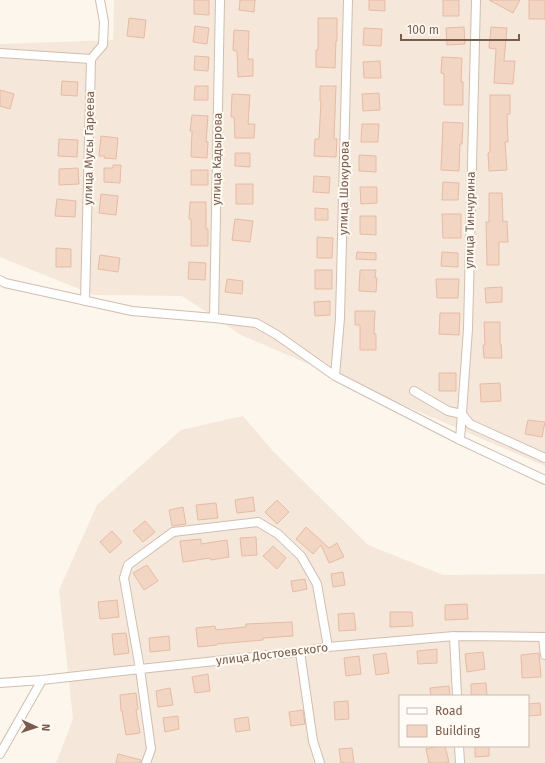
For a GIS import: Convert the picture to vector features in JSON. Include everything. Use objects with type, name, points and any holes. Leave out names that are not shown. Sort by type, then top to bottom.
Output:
[{"type":"street","points":[[0,53],[91,59],[103,45],[104,22],[100,0]]},
{"type":"street","name":"улица Кадырова","points":[[214,318],[220,0]]},
{"type":"street","name":"улица Шокурова","points":[[335,376],[340,318],[348,0]]},
{"type":"street","name":"улица Тинчурина","points":[[460,440],[468,329],[476,0]]},
{"type":"street","name":"улица Мусы Гареева","points":[[85,301],[91,59]]},
{"type":"street","points":[[0,280],[132,311],[256,323],[277,335],[335,376],[460,440],[545,480]]},
{"type":"street","points":[[414,391],[448,411],[462,414],[470,424],[545,458]]},
{"type":"street","points":[[146,763],[151,749],[140,669],[124,578],[128,565],[173,532],[258,522],[278,534],[301,556],[317,584],[328,646]]},
{"type":"street","points":[[454,636],[457,695]]},
{"type":"street","name":"улица Достоевского","points":[[0,684],[300,652],[328,646],[454,636],[544,637]]},
{"type":"street","points":[[544,637],[545,655]]},
{"type":"street","points":[[300,652],[313,741],[320,763]]},
{"type":"street","points":[[0,754],[42,680]]},
{"type":"street","points":[[459,747],[460,763]]},
{"type":"shaded area","points":[[114,0],[545,0],[545,466],[241,335],[182,296],[94,295],[0,257],[0,44],[113,40]]},
{"type":"shaded area","points":[[243,416],[273,451],[368,545],[443,575],[545,574],[545,763],[56,763],[73,719],[59,590],[97,505],[181,430]]},
{"type":"building","points":[[194,0],[209,0],[209,15],[194,14]]},
{"type":"building","points":[[240,0],[255,0],[254,12],[239,10]]},
{"type":"building","points":[[369,0],[385,0],[385,11],[369,10]]},
{"type":"building","points":[[443,0],[459,0],[459,16],[443,16]]},
{"type":"building","points":[[489,0],[520,0],[513,13]]},
{"type":"building","points":[[529,0],[545,0],[545,19],[529,19]]},
{"type":"building","points":[[129,18],[146,20],[144,38],[127,36]]},
{"type":"building","points":[[318,18],[337,18],[335,68],[316,67],[316,50],[318,50]]},
{"type":"building","points":[[195,26],[209,28],[207,44],[193,42]]},
{"type":"building","points":[[464,27],[465,44],[447,45],[446,28]]},
{"type":"building","points":[[491,27],[507,28],[504,61],[515,61],[513,84],[494,83],[496,49],[489,48]]},
{"type":"building","points":[[364,28],[382,29],[381,46],[363,45]]},
{"type":"building","points":[[234,30],[249,31],[248,59],[253,59],[253,76],[238,77],[237,51],[233,50]]},
{"type":"building","points":[[195,56],[209,57],[208,71],[194,70]]},
{"type":"building","points":[[442,57],[462,58],[461,82],[463,82],[463,105],[444,105],[444,74],[441,73]]},
{"type":"building","points":[[380,61],[381,78],[364,78],[363,62]]},
{"type":"building","points":[[62,81],[78,82],[77,96],[61,95]]},
{"type":"building","points":[[195,86],[208,86],[208,100],[194,100]]},
{"type":"building","points":[[320,86],[336,86],[334,139],[337,139],[336,157],[314,156],[315,139],[319,139],[321,101]]},
{"type":"building","points":[[0,90],[14,94],[10,109],[0,106]]},
{"type":"building","points":[[379,93],[380,110],[363,111],[362,94]]},
{"type":"building","points":[[232,94],[250,95],[248,124],[255,124],[254,138],[235,138],[234,117],[231,117]]},
{"type":"building","points":[[490,95],[510,95],[510,114],[507,114],[508,142],[505,142],[507,170],[489,171],[488,153],[490,152]]},
{"type":"building","points":[[192,115],[208,116],[206,142],[208,142],[207,158],[191,157],[192,131],[190,131]]},
{"type":"building","points":[[443,122],[463,123],[462,144],[460,144],[459,171],[441,170]]},
{"type":"building","points":[[362,124],[379,124],[378,142],[361,142]]},
{"type":"building","points":[[101,136],[118,138],[116,159],[99,156]]},
{"type":"building","points":[[59,139],[78,140],[77,157],[58,156]]},
{"type":"building","points":[[235,153],[250,153],[250,167],[235,166]]},
{"type":"building","points":[[359,155],[376,156],[376,172],[359,171]]},
{"type":"building","points":[[113,165],[121,165],[120,183],[104,182],[104,168],[113,168]]},
{"type":"building","points":[[78,168],[79,184],[59,185],[59,169]]},
{"type":"building","points":[[191,170],[208,170],[208,185],[191,185]]},
{"type":"building","points":[[314,176],[330,177],[329,193],[313,192]]},
{"type":"building","points":[[443,182],[459,183],[458,200],[442,200]]},
{"type":"building","points":[[236,184],[253,184],[253,204],[236,204]]},
{"type":"building","points":[[360,187],[377,187],[377,203],[361,204]]},
{"type":"building","points":[[489,193],[502,193],[503,222],[507,221],[508,242],[499,242],[499,265],[487,265],[486,222],[489,222]]},
{"type":"building","points":[[101,194],[118,196],[116,215],[99,213]]},
{"type":"building","points":[[57,199],[76,201],[75,217],[55,216]]},
{"type":"building","points":[[190,202],[206,202],[206,229],[208,229],[208,246],[191,246],[191,219],[189,219]]},
{"type":"building","points":[[315,208],[328,209],[328,220],[315,220]]},
{"type":"building","points":[[442,214],[461,214],[461,238],[443,238]]},
{"type":"building","points":[[360,216],[376,216],[376,235],[360,234]]},
{"type":"building","points":[[235,219],[253,221],[250,242],[232,240]]},
{"type":"building","points":[[317,237],[333,238],[332,258],[317,258]]},
{"type":"building","points":[[56,248],[71,249],[71,267],[56,267]]},
{"type":"building","points":[[357,252],[376,253],[376,260],[356,259]]},
{"type":"building","points":[[442,252],[458,253],[458,267],[441,266]]},
{"type":"building","points":[[100,255],[120,258],[118,272],[98,269]]},
{"type":"building","points":[[189,262],[206,263],[205,280],[188,279]]},
{"type":"building","points":[[315,270],[332,270],[332,289],[315,289]]},
{"type":"building","points":[[360,270],[376,270],[376,292],[359,291]]},
{"type":"building","points":[[227,279],[243,281],[242,294],[225,292]]},
{"type":"building","points":[[436,279],[459,279],[458,298],[437,298]]},
{"type":"building","points":[[502,287],[502,302],[486,303],[485,288]]},
{"type":"building","points":[[330,301],[330,315],[315,316],[314,302]]},
{"type":"building","points":[[355,311],[375,311],[374,334],[376,334],[376,350],[360,350],[360,325],[355,325]]},
{"type":"building","points":[[440,313],[460,313],[459,335],[439,334]]},
{"type":"building","points":[[484,322],[500,322],[500,344],[502,358],[484,358]]},
{"type":"building","points":[[439,373],[456,373],[456,391],[439,391]]},
{"type":"building","points":[[500,383],[501,401],[481,402],[480,384]]},
{"type":"building","points":[[528,420],[545,422],[542,437],[525,434]]},
{"type":"building","points":[[253,497],[255,511],[237,513],[235,500]]},
{"type":"building","points":[[277,500],[289,512],[277,524],[265,512]]},
{"type":"building","points":[[216,503],[218,518],[198,520],[196,505]]},
{"type":"building","points":[[183,507],[186,524],[172,526],[169,510]]},
{"type":"building","points":[[145,521],[155,532],[143,542],[133,531]]},
{"type":"building","points":[[306,527],[329,548],[337,543],[344,557],[329,563],[321,545],[313,554],[296,539]]},
{"type":"building","points":[[112,531],[122,542],[110,553],[100,542]]},
{"type":"building","points":[[256,537],[257,555],[242,556],[240,538]]},
{"type":"building","points":[[201,539],[201,544],[227,540],[229,557],[183,562],[180,541]]},
{"type":"building","points":[[273,546],[286,558],[277,569],[263,556]]},
{"type":"building","points":[[147,565],[158,581],[144,590],[133,573]]},
{"type":"building","points":[[343,572],[345,585],[333,587],[331,574]]},
{"type":"building","points":[[305,579],[307,589],[293,592],[291,581]]},
{"type":"building","points":[[117,600],[119,617],[100,619],[98,602]]},
{"type":"building","points":[[467,604],[468,619],[445,620],[445,605]]},
{"type":"building","points":[[390,612],[412,612],[413,626],[390,627]]},
{"type":"building","points":[[354,613],[356,630],[339,631],[338,614]]},
{"type":"building","points":[[292,622],[293,636],[263,638],[263,640],[198,647],[196,628],[215,626],[216,630],[246,627],[246,624]]},
{"type":"building","points":[[126,633],[129,653],[114,655],[112,634]]},
{"type":"building","points":[[169,636],[170,650],[150,652],[149,638]]},
{"type":"building","points":[[437,649],[437,663],[418,664],[417,651]]},
{"type":"building","points":[[483,652],[485,669],[467,672],[465,654]]},
{"type":"building","points":[[386,653],[389,673],[376,675],[373,655]]},
{"type":"building","points":[[539,653],[541,677],[522,678],[521,655]]},
{"type":"building","points":[[359,656],[361,674],[346,676],[344,658]]},
{"type":"building","points":[[208,674],[210,691],[195,693],[192,677]]},
{"type":"building","points":[[486,683],[487,695],[471,695],[471,684]]},
{"type":"building","points":[[449,686],[450,695],[431,695],[430,688]]},
{"type":"building","points":[[170,688],[173,705],[158,707],[156,691]]},
{"type":"building","points":[[136,693],[138,709],[136,710],[140,733],[126,735],[121,711],[120,695]]},
{"type":"building","points":[[348,701],[349,719],[335,720],[334,702]]},
{"type":"building","points":[[540,703],[541,715],[529,716],[529,704]]},
{"type":"building","points":[[303,710],[305,724],[291,726],[289,712]]},
{"type":"building","points":[[178,716],[179,729],[165,732],[163,718]]},
{"type":"building","points":[[248,717],[250,730],[236,732],[234,719]]},
{"type":"building","points":[[445,747],[449,762],[429,763],[426,749]]},
{"type":"building","points":[[475,747],[489,747],[489,756],[475,757]]},
{"type":"building","points":[[352,748],[354,763],[341,763],[339,749]]},
{"type":"building","points":[[118,754],[141,760],[141,763],[116,763]]}]
